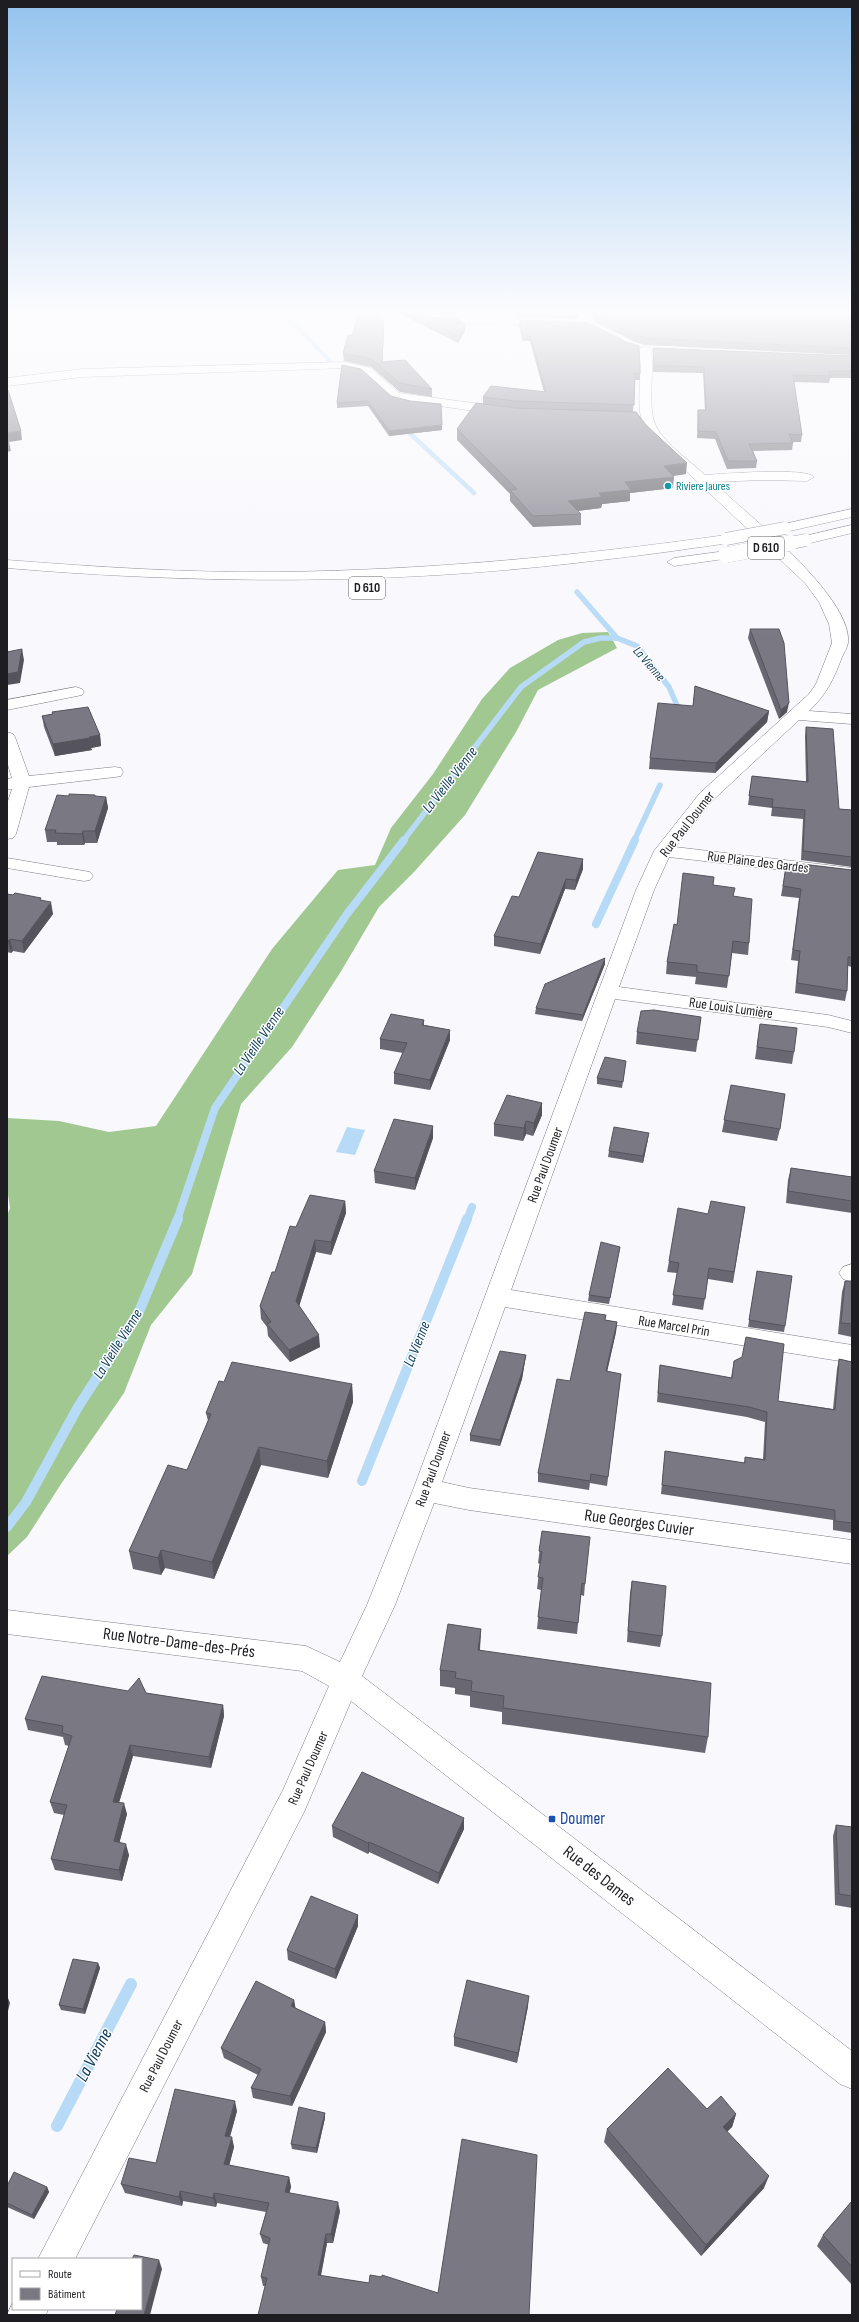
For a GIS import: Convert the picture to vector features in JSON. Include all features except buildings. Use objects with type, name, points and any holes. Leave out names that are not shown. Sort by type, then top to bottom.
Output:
[{"type":"main road","name":"Rue Paul Doumer","points":[[57,2258],[294,1800],[346,1680],[381,1605],[426,1490],[496,1297],[610,992],[645,890],[663,851],[706,797],[815,697],[832,667],[840,643],[837,624],[826,601],[810,580],[659,439],[650,427],[649,419]]},
{"type":"main road","points":[[701,479],[763,476],[807,476]]},
{"type":"main road","name":"D 610","points":[[7,564],[175,575],[270,576],[407,573],[601,557],[726,539],[852,513]]},
{"type":"main road","name":"D 610","points":[[664,563],[726,555],[806,540],[852,528]]},
{"type":"main road","name":"D 610","points":[[7,577],[164,588],[376,588]]},
{"type":"main road","points":[[7,705],[76,692]]},
{"type":"main road","points":[[795,715],[852,719]]},
{"type":"main road","points":[[7,737],[15,783],[7,834]]},
{"type":"main road","points":[[15,783],[115,772]]},
{"type":"main road","name":"Rue Plaine des Gardes","points":[[663,851],[852,872]]},
{"type":"main road","points":[[7,863],[84,876]]},
{"type":"main road","name":"Rue Louis Lumière","points":[[610,992],[828,1021],[852,1027]]},
{"type":"main road","name":"Rue Marcel Prin","points":[[496,1297],[852,1354]]},
{"type":"main road","name":"Rue Georges Cuvier","points":[[426,1490],[469,1499],[852,1552]]},
{"type":"main road","name":"Rue Notre-Dame-des-Prés","points":[[7,1622],[306,1659],[346,1680]]},
{"type":"main road","name":"Rue des Dames","points":[[346,1680],[852,2072]]},
{"type":"green space","points":[[608,632],[617,648],[538,690],[516,732],[465,815],[414,872],[379,907],[340,973],[292,1047],[241,1104],[192,1274],[151,1325],[124,1393],[61,1484],[27,1537],[7,1556],[7,1216],[10,1208],[7,1187],[7,1118],[59,1121],[109,1132],[156,1126],[272,949],[338,870],[375,865],[391,828],[433,774],[482,699],[510,668],[558,640],[582,633]]},
{"type":"water","points":[[347,1127],[365,1130],[355,1155],[336,1152]]},
{"type":"waterway","name":"La Vienne","points":[[402,426],[474,493]]},
{"type":"waterway","name":"La Vienne","points":[[577,592],[617,638]]},
{"type":"waterway","name":"La Vieille Vienne","points":[[403,841],[521,687],[584,642],[601,638],[617,638]]},
{"type":"waterway","name":"La Vienne","points":[[617,638],[637,646],[669,687],[679,710]]},
{"type":"waterway","name":"La Vienne","points":[[634,841],[660,785]]},
{"type":"waterway","name":"La Vieille Vienne","points":[[177,1220],[215,1108],[347,914],[404,840]]},
{"type":"waterway","name":"La Vienne","points":[[596,924],[635,840]]},
{"type":"waterway","name":"La Vienne","points":[[467,1220],[472,1207]]},
{"type":"waterway","name":"La Vieille Vienne","points":[[7,1527],[26,1502],[78,1407],[138,1314],[178,1219]]},
{"type":"waterway","name":"La Vienne","points":[[362,1481],[467,1219]]},
{"type":"waterway","name":"La Vienne","points":[[57,2126],[131,1984]]},
{"type":"place","name":"Riviere Jaures","points":[[668,486]]},
{"type":"place","name":"Doumer","points":[[552,1819]]}]
